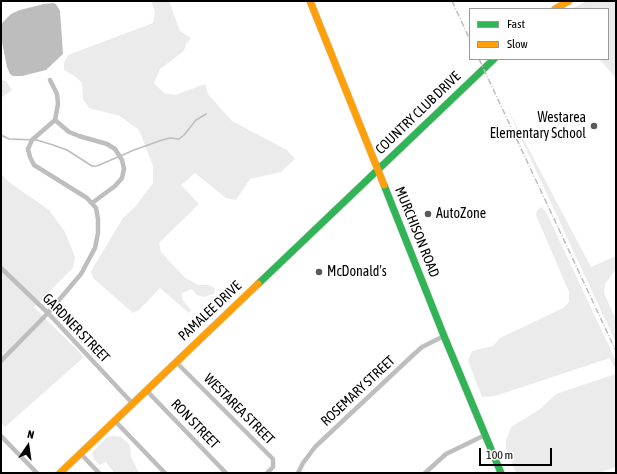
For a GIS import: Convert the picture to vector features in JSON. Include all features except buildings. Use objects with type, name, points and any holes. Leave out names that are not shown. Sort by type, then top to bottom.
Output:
[{"type":"main road","name":"MURCHISON ROAD","points":[[310,1],[444,336],[501,473]]},
{"type":"main road","name":"COUNTRY CLUB DRIVE","points":[[378,169],[493,60]]},
{"type":"main road","name":"PAMALEE DRIVE","points":[[60,473],[378,169]]},
{"type":"street","points":[[1,361],[48,313],[81,274],[95,248],[98,219],[96,208],[87,198],[34,165],[30,157],[28,149],[32,140],[55,120],[58,104],[57,94],[50,80]]},
{"type":"street","points":[[55,120],[69,132],[107,144],[115,149],[122,160],[124,170],[122,178],[115,186],[92,203]]},
{"type":"street","name":"GARDNER STREET","points":[[1,268],[48,313],[133,404]]},
{"type":"street","name":"ROSEMARY STREET","points":[[298,473],[303,463],[315,447],[422,347],[444,336]]},
{"type":"street","name":"WESTAREA STREET","points":[[176,362],[274,459],[273,467],[267,473]]},
{"type":"street","name":"RON STREET","points":[[147,391],[226,473]]},
{"type":"street","points":[[115,421],[165,473]]},
{"type":"street","points":[[425,473],[446,454],[485,435]]},
{"type":"street","points":[[1,436],[37,473]]},
{"type":"street","points":[[81,454],[99,473]]},
{"type":"shaded area","points":[[151,1],[169,1],[180,31],[191,38],[186,44],[184,51],[160,69],[154,83],[164,93],[175,95],[205,84],[208,94],[232,121],[287,150],[295,159],[281,172],[250,179],[236,200],[226,198],[195,173],[181,185],[199,204],[159,243],[161,252],[184,277],[198,285],[208,285],[215,288],[214,294],[204,297],[197,295],[192,289],[182,293],[182,299],[191,310],[189,313],[160,288],[139,310],[133,313],[93,278],[91,271],[123,218],[135,207],[153,183],[153,166],[139,130],[120,116],[89,108],[83,99],[82,83],[76,77],[64,70],[64,63],[68,55],[153,23],[155,12]]},
{"type":"shaded area","points":[[587,1],[616,1],[616,78],[600,60],[609,60],[609,8],[573,8]]},
{"type":"shaded area","points":[[53,3],[56,4],[60,11],[63,54],[46,70],[22,76],[13,76],[10,74],[7,67],[1,37],[1,25],[11,14],[20,10]]},
{"type":"shaded area","points":[[1,80],[6,81],[12,90],[1,98]]},
{"type":"shaded area","points":[[507,108],[591,267],[616,256],[616,269],[605,284],[604,293],[616,320],[616,343]]},
{"type":"shaded area","points":[[1,174],[9,182],[49,210],[65,232],[75,257],[73,268],[34,307],[84,357],[5,427],[1,423]]},
{"type":"shaded area","points":[[542,207],[547,214],[616,361],[616,372],[610,358],[495,396],[482,397],[468,361],[472,351],[493,346],[500,338],[563,308],[569,302],[569,292],[536,215],[537,210]]},
{"type":"shaded area","points":[[616,374],[616,467],[599,473],[516,473],[506,449],[506,440],[511,427],[539,410],[556,394]]},
{"type":"shaded area","points":[[107,437],[121,437],[130,445],[131,457],[139,473],[113,473],[106,462],[100,465],[94,460],[92,453]]},
{"type":"waterway","points":[[1,135],[9,139],[37,140],[53,145],[67,150],[92,166],[97,166],[162,140],[170,138],[179,139],[196,120],[206,114]]},
{"type":"railway","points":[[452,1],[469,38]]},
{"type":"railway","points":[[479,60],[616,351]]},
{"type":"traffic: fast","points":[[258,284],[493,60]]},
{"type":"traffic: fast","points":[[384,185],[444,336],[501,473]]},
{"type":"traffic: slow","points":[[310,1],[384,185]]},
{"type":"traffic: slow","points":[[557,8],[569,1]]},
{"type":"traffic: slow","points":[[60,473],[258,284]]},
{"type":"place","name":"Westarea Elementary School","points":[[594,126]]},
{"type":"place","name":"AutoZone","points":[[428,214]]},
{"type":"place","name":"McDonald's","points":[[319,272]]}]
